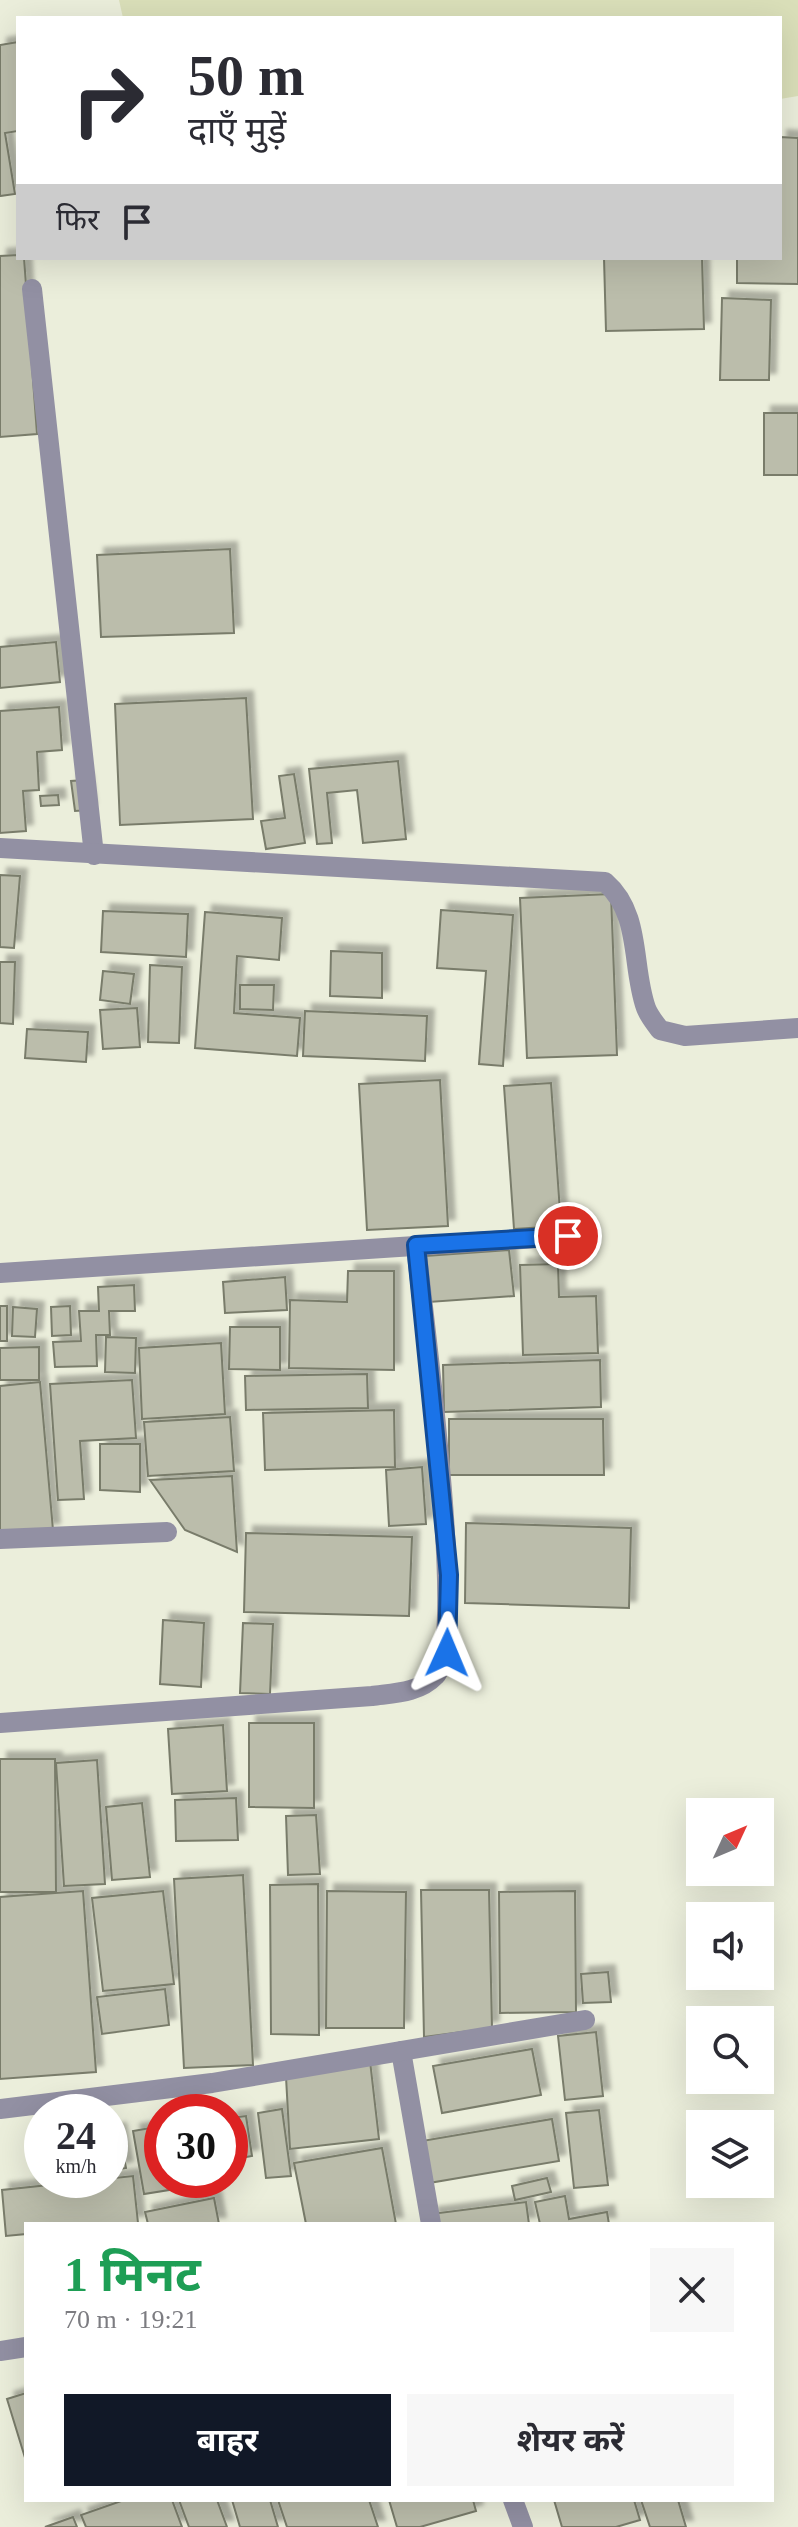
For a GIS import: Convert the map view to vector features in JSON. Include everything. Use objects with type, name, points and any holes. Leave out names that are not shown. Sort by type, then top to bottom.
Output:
[{"type":"street","points":[[32,289],[94,855]]},
{"type":"street","points":[[0,848],[605,882],[620,895],[629,917],[646,1009],[660,1030],[685,1036],[798,1028]]},
{"type":"street","points":[[0,1273],[568,1236]]},
{"type":"street","points":[[0,1723],[372,1696],[416,1689],[437,1675],[447,1653],[449,1575],[416,1245]]},
{"type":"street","points":[[0,1539],[167,1532]]},
{"type":"street","points":[[0,2109],[212,2083],[585,2020]]},
{"type":"street","points":[[401,2051],[431,2222]]},
{"type":"street","points":[[0,2351],[24,2347]]},
{"type":"street","points":[[513,2502],[516,2525]]},
{"type":"green space","points":[[119,0],[798,0],[798,96],[782,99],[782,16],[123,16]]},
{"type":"building","points":[[16,42],[16,131],[5,133],[15,194],[0,196],[0,45]]},
{"type":"building","points":[[782,137],[798,138],[798,284],[737,283],[737,260],[782,260]]},
{"type":"building","points":[[16,255],[16,260],[24,260],[37,434],[0,437],[0,256]]},
{"type":"building","points":[[604,260],[702,260],[704,329],[606,331]]},
{"type":"building","points":[[722,298],[771,300],[769,380],[720,380]]},
{"type":"building","points":[[764,413],[798,413],[798,475],[764,475]]},
{"type":"building","points":[[230,549],[234,633],[101,637],[97,555]]},
{"type":"building","points":[[56,642],[60,682],[0,688],[0,647]]},
{"type":"building","points":[[246,698],[253,819],[120,825],[115,704]]},
{"type":"building","points":[[59,707],[62,750],[37,752],[39,790],[23,791],[26,831],[0,833],[0,711]]},
{"type":"building","points":[[398,761],[406,839],[363,843],[357,790],[327,793],[332,843],[317,844],[309,769]]},
{"type":"building","points":[[294,774],[305,843],[266,849],[261,821],[285,818],[279,776]]},
{"type":"building","points":[[85,780],[89,810],[75,811],[71,781]]},
{"type":"building","points":[[58,795],[59,805],[41,806],[40,796]]},
{"type":"building","points":[[0,875],[20,876],[14,948],[0,947]]},
{"type":"building","points":[[611,894],[617,1055],[527,1058],[520,898]]},
{"type":"building","points":[[441,910],[513,915],[503,1066],[479,1064],[486,971],[437,968]]},
{"type":"building","points":[[103,911],[188,914],[186,957],[101,952]]},
{"type":"building","points":[[205,912],[282,918],[279,960],[237,956],[234,1013],[300,1018],[297,1056],[195,1048]]},
{"type":"building","points":[[331,951],[382,953],[382,998],[330,996]]},
{"type":"building","points":[[0,962],[15,962],[13,1024],[0,1023]]},
{"type":"building","points":[[150,965],[182,967],[179,1043],[148,1042]]},
{"type":"building","points":[[103,971],[134,974],[130,1004],[100,1000]]},
{"type":"building","points":[[240,985],[274,985],[273,1010],[240,1009]]},
{"type":"building","points":[[137,1008],[140,1047],[103,1049],[100,1010]]},
{"type":"building","points":[[305,1011],[427,1016],[425,1061],[303,1056]]},
{"type":"building","points":[[27,1029],[88,1032],[86,1062],[25,1058]]},
{"type":"building","points":[[440,1080],[448,1226],[367,1230],[359,1084]]},
{"type":"building","points":[[551,1083],[561,1226],[514,1229],[504,1086]]},
{"type":"building","points":[[509,1250],[514,1296],[429,1302],[425,1256]]},
{"type":"building","points":[[558,1264],[559,1297],[596,1296],[598,1353],[523,1355],[520,1265]]},
{"type":"building","points":[[348,1271],[394,1271],[394,1370],[289,1368],[290,1300],[347,1302]]},
{"type":"building","points":[[285,1277],[287,1310],[225,1313],[223,1282]]},
{"type":"building","points":[[134,1285],[135,1311],[109,1311],[110,1335],[96,1335],[97,1366],[55,1367],[53,1342],[81,1341],[79,1311],[99,1311],[98,1287]]},
{"type":"building","points":[[0,1306],[7,1306],[7,1341],[0,1341]]},
{"type":"building","points":[[70,1306],[71,1335],[52,1336],[51,1307]]},
{"type":"building","points":[[13,1307],[37,1309],[35,1337],[12,1336]]},
{"type":"building","points":[[230,1327],[280,1327],[280,1370],[229,1369]]},
{"type":"building","points":[[106,1337],[136,1338],[135,1373],[105,1372]]},
{"type":"building","points":[[221,1343],[225,1414],[142,1419],[139,1348]]},
{"type":"building","points":[[39,1347],[39,1380],[0,1380],[0,1348]]},
{"type":"building","points":[[600,1360],[601,1407],[444,1412],[443,1365]]},
{"type":"building","points":[[367,1374],[368,1408],[246,1410],[245,1376]]},
{"type":"building","points":[[132,1380],[136,1438],[80,1441],[84,1499],[58,1500],[50,1384]]},
{"type":"building","points":[[40,1382],[53,1530],[0,1534],[0,1386]]},
{"type":"building","points":[[394,1410],[395,1467],[265,1470],[263,1413]]},
{"type":"building","points":[[230,1417],[234,1471],[148,1476],[144,1422]]},
{"type":"building","points":[[449,1419],[603,1419],[604,1475],[449,1475]]},
{"type":"building","points":[[100,1444],[140,1444],[140,1492],[100,1490]]},
{"type":"building","points":[[422,1467],[426,1524],[389,1526],[386,1470]]},
{"type":"building","points":[[232,1476],[237,1552],[185,1530],[150,1480]]},
{"type":"building","points":[[466,1523],[631,1528],[629,1608],[465,1603]]},
{"type":"building","points":[[246,1533],[412,1537],[409,1616],[244,1612]]},
{"type":"building","points":[[163,1620],[204,1623],[201,1687],[160,1684]]},
{"type":"building","points":[[243,1623],[273,1624],[270,1694],[240,1693]]},
{"type":"building","points":[[249,1723],[314,1723],[314,1808],[249,1807]]},
{"type":"building","points":[[223,1725],[227,1791],[172,1794],[168,1729]]},
{"type":"building","points":[[0,1759],[55,1759],[56,1892],[0,1892]]},
{"type":"building","points":[[97,1760],[105,1884],[64,1886],[56,1763]]},
{"type":"building","points":[[236,1798],[238,1840],[176,1841],[175,1800]]},
{"type":"building","points":[[142,1803],[150,1877],[112,1880],[106,1807]]},
{"type":"building","points":[[316,1815],[320,1874],[288,1875],[286,1816]]},
{"type":"building","points":[[243,1875],[253,2065],[184,2068],[174,1879]]},
{"type":"building","points":[[318,1884],[319,2035],[271,2034],[270,1885]]},
{"type":"building","points":[[421,1890],[489,1890],[492,2028],[424,2037]]},
{"type":"building","points":[[83,1891],[96,2072],[0,2079],[0,1897]]},
{"type":"building","points":[[163,1891],[174,1984],[103,1991],[92,1898]]},
{"type":"building","points":[[327,1891],[406,1892],[404,2028],[326,2028]]},
{"type":"building","points":[[575,1891],[576,2012],[500,2013],[499,1892]]},
{"type":"building","points":[[608,1972],[611,2002],[583,2003],[581,1974]]},
{"type":"building","points":[[165,1989],[169,2025],[102,2034],[97,1997]]},
{"type":"building","points":[[596,2032],[603,2096],[565,2100],[558,2036]]},
{"type":"building","points":[[532,2049],[541,2095],[442,2113],[433,2066]]},
{"type":"building","points":[[370,2061],[379,2139],[290,2149],[286,2077]]},
{"type":"building","points":[[282,2109],[291,2176],[266,2178],[258,2113]]},
{"type":"building","points":[[599,2110],[608,2185],[574,2188],[566,2113]]},
{"type":"building","points":[[552,2119],[559,2161],[429,2183],[422,2141]]},
{"type":"building","points":[[144,2129],[144,2194],[133,2131]]},
{"type":"building","points":[[248,2129],[252,2156],[248,2157]]},
{"type":"building","points":[[382,2148],[396,2222],[306,2222],[294,2163]]},
{"type":"building","points":[[133,2176],[138,2222],[24,2222],[24,2234],[6,2236],[2,2190],[24,2188],[24,2198],[128,2198],[128,2177]]},
{"type":"building","points":[[547,2178],[551,2192],[515,2200],[512,2186]]},
{"type":"building","points":[[565,2196],[569,2219],[607,2212],[609,2222],[540,2222],[535,2202]]},
{"type":"building","points":[[214,2198],[219,2222],[148,2222],[145,2212]]},
{"type":"building","points":[[526,2202],[529,2222],[432,2222],[431,2214]]},
{"type":"building","points":[[24,2394],[24,2454],[7,2399]]},
{"type":"building","points":[[118,2502],[173,2502],[182,2527],[86,2527],[81,2515]]},
{"type":"building","points":[[180,2502],[218,2502],[227,2527],[189,2527]]},
{"type":"building","points":[[233,2502],[271,2502],[278,2527],[240,2527]]},
{"type":"building","points":[[279,2502],[370,2502],[378,2527],[287,2527]]},
{"type":"building","points":[[390,2502],[474,2502],[476,2511],[420,2527],[397,2527]]},
{"type":"building","points":[[555,2502],[635,2502],[640,2520],[616,2527],[562,2527]]},
{"type":"building","points":[[642,2502],[679,2502],[686,2527],[650,2527]]},
{"type":"building","points":[[73,2517],[77,2527],[45,2527]]},
{"type":"route","points":[[447,1653],[449,1575],[416,1245],[568,1236]]}]
